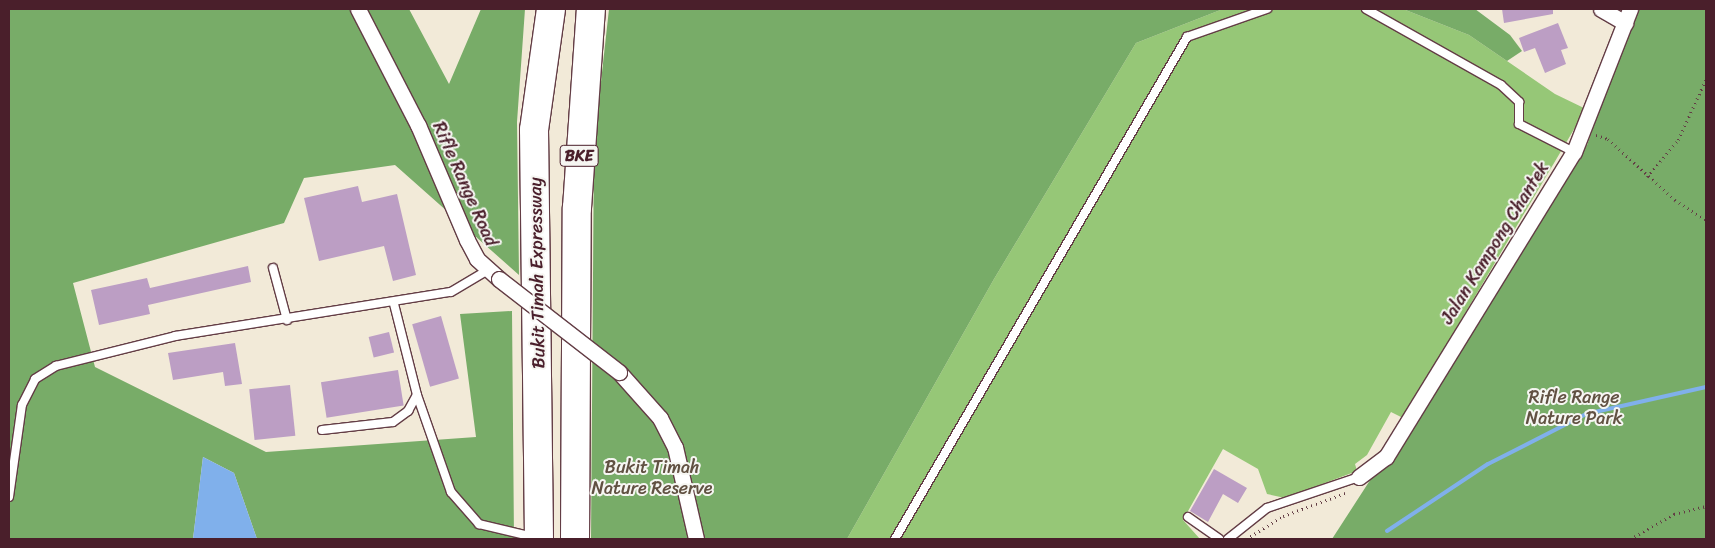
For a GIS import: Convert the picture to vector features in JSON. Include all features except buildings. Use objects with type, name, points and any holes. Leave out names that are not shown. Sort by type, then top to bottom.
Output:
[{"type":"highway","name":"Bukit Timah Expressway","points":[[539,539],[534,130],[551,9]]},
{"type":"highway","name":"BKE","points":[[575,539],[577,208],[591,9]]},
{"type":"street","name":"Rifle Range Road","points":[[358,9],[414,117],[467,240],[493,275],[619,372],[660,418],[675,447],[696,539]]},
{"type":"street","points":[[1602,9],[1627,16]]},
{"type":"street","name":"Jalan Kampong Chantek","points":[[1361,476],[1386,457],[1574,152],[1585,130],[1627,16]]},
{"type":"lane","points":[[895,539],[1187,37],[1267,9]]},
{"type":"lane","points":[[1366,9],[1501,85],[1519,102],[1519,124],[1574,152]]},
{"type":"lane","points":[[273,268],[286,320]]},
{"type":"lane","points":[[9,497],[22,405],[34,379],[56,366],[127,347],[394,304],[451,292],[493,275]]},
{"type":"lane","points":[[394,304],[417,395],[451,492],[460,506],[479,524],[539,539]]},
{"type":"lane","points":[[322,430],[393,422],[408,411],[417,395]]},
{"type":"lane","points":[[1228,539],[1267,508],[1361,476]]},
{"type":"lane","points":[[1188,517],[1219,539]]},
{"type":"path","points":[[1647,178],[1678,140],[1706,79]]},
{"type":"path","points":[[1585,130],[1608,140],[1647,178],[1706,220]]},
{"type":"path","points":[[1246,539],[1283,516],[1365,483],[1361,476]]},
{"type":"path","points":[[1630,539],[1674,514],[1706,506]]},
{"type":"green space","points":[[9,9],[409,9],[449,84],[481,9],[525,9],[517,122],[519,275],[395,165],[304,178],[284,223],[73,283],[95,367],[266,452],[476,437],[460,314],[512,311],[514,539],[257,539],[234,473],[203,457],[193,539],[9,539]]},
{"type":"green space","name":"Bukit Timah Nature Reserve","points":[[609,9],[1223,9],[1136,43],[994,279],[847,539],[591,539],[594,145]]},
{"type":"green space","points":[[1223,9],[1403,9],[1469,35],[1555,94],[1586,109],[1403,418],[1391,412],[1367,455],[1355,464],[1357,471],[1285,498],[1267,494],[1258,469],[1223,449],[1183,520],[1200,539],[847,539],[994,279],[1136,43]]},
{"type":"green space","points":[[1403,9],[1475,9],[1510,35],[1522,51],[1507,61],[1469,35]]},
{"type":"green space","name":"Rifle Range Nature Park","points":[[1636,9],[1706,9],[1706,539],[1332,539],[1587,145]]},
{"type":"water","points":[[203,457],[234,473],[257,539],[193,539]]},
{"type":"waterway","points":[[1387,531],[1488,464],[1586,414],[1706,387]]}]
